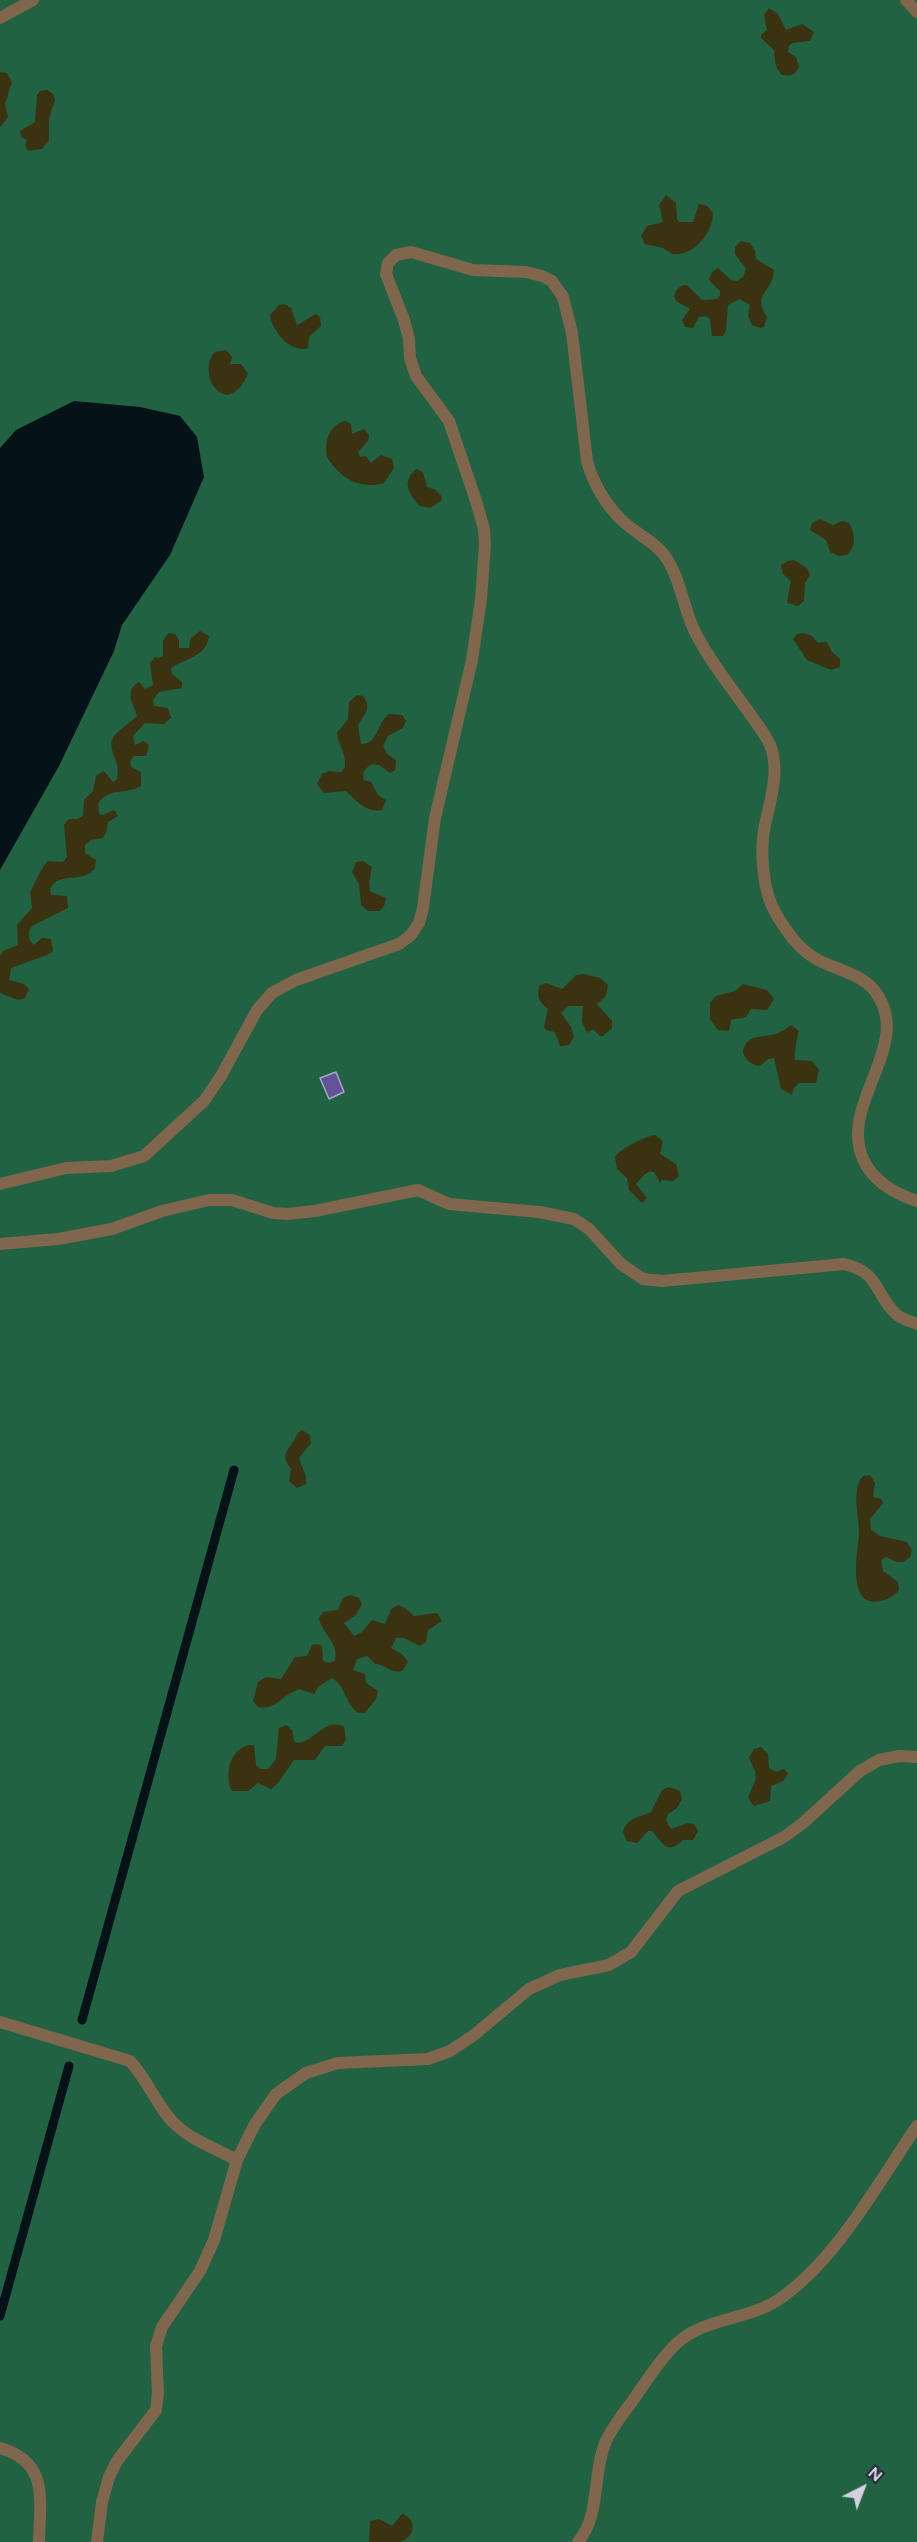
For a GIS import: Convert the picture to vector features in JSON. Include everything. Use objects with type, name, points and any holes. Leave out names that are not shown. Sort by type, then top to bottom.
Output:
[{"type":"lane","points":[[0,18],[33,0]]},
{"type":"lane","points":[[906,0],[917,12]]},
{"type":"lane","points":[[0,1184],[66,1168],[111,1166],[144,1156],[204,1101],[221,1076],[257,1010],[272,993],[296,980],[399,944],[411,935],[419,923],[435,818],[472,660],[481,599],[485,545],[479,510],[448,421],[416,376],[410,358],[409,339],[404,320],[386,274],[388,263],[396,255],[411,252],[473,270],[526,272],[542,276],[552,281],[563,297],[572,333],[587,461],[592,479],[615,513],[665,555],[696,633],[771,746],[774,776],[764,833],[763,859],[774,911],[800,947],[816,959],[856,977],[873,988],[884,1007],[888,1032],[884,1051],[864,1102],[858,1144],[869,1171],[902,1196],[917,1201]]},
{"type":"lane","points":[[0,1244],[49,1240],[112,1229],[162,1211],[209,1200],[232,1200],[273,1213],[286,1214],[315,1211],[418,1190],[450,1204],[539,1212],[574,1219],[589,1229],[621,1264],[643,1279],[662,1281],[844,1264],[860,1268],[872,1278],[887,1305],[898,1316],[917,1324]]},
{"type":"lane","points":[[97,2542],[102,2502],[109,2477],[117,2461],[156,2410],[158,2394],[156,2346],[162,2327],[200,2271],[213,2240],[237,2160],[255,2124],[276,2094],[306,2073],[338,2063],[428,2059],[450,2051],[474,2035],[530,1989],[560,1975],[609,1965],[631,1952],[678,1891],[784,1837],[803,1823],[860,1771],[879,1760],[898,1756],[917,1757]]},
{"type":"lane","points":[[0,2022],[130,2061],[141,2072],[175,2125],[189,2135],[237,2160]]},
{"type":"lane","points":[[578,2542],[588,2525],[605,2442],[672,2348],[693,2330],[752,2312],[777,2300],[797,2284],[821,2261],[851,2223],[917,2126]]},
{"type":"lane","points":[[0,2448],[16,2452],[32,2465],[38,2476],[39,2542]]},
{"type":"green space","points":[[0,0],[917,0],[917,2542],[0,2542]]},
{"type":"sand","points":[[769,8],[778,14],[786,30],[802,24],[814,32],[810,41],[792,43],[789,46],[788,52],[796,57],[799,67],[792,75],[782,75],[779,72],[775,63],[774,50],[761,38],[767,30],[764,15]]},
{"type":"sand","points":[[0,72],[7,73],[12,82],[5,104],[8,117],[0,127]]},
{"type":"sand","points":[[47,90],[53,94],[55,100],[49,118],[49,140],[42,149],[28,151],[25,146],[27,140],[21,137],[20,131],[35,122],[37,95],[40,91]]},
{"type":"sand","points":[[666,195],[676,203],[679,222],[693,222],[699,204],[707,206],[713,213],[706,236],[687,252],[672,254],[663,248],[645,244],[641,236],[647,226],[663,222],[659,205]]},
{"type":"sand","points":[[741,241],[750,243],[755,251],[756,259],[774,270],[773,278],[761,303],[767,317],[764,327],[752,325],[748,316],[750,305],[740,299],[728,305],[726,331],[723,336],[712,336],[710,319],[705,316],[699,317],[693,328],[685,327],[682,320],[690,309],[676,301],[674,296],[676,291],[687,285],[702,300],[717,299],[720,291],[709,280],[712,272],[718,268],[731,280],[737,281],[743,277],[746,269],[735,254],[735,247]]},
{"type":"sand","points":[[284,304],[291,308],[297,325],[316,314],[320,317],[321,326],[309,337],[308,348],[295,347],[278,334],[270,315],[279,305]]},
{"type":"sand","points":[[226,350],[232,357],[230,364],[241,364],[248,374],[239,388],[231,394],[223,394],[216,389],[209,371],[210,361],[215,352]]},
{"type":"sand","points":[[345,421],[351,424],[352,434],[364,429],[369,435],[368,441],[358,452],[360,457],[366,456],[371,463],[381,455],[392,459],[394,468],[384,483],[366,485],[351,480],[338,471],[327,457],[326,445],[331,430]]},
{"type":"sand","points":[[416,469],[423,472],[427,487],[436,490],[442,497],[441,501],[430,508],[420,506],[408,488],[411,474]]},
{"type":"sand","points":[[820,519],[833,525],[842,521],[849,523],[854,539],[847,555],[839,556],[830,552],[826,540],[810,530],[812,523]]},
{"type":"sand","points":[[794,560],[807,568],[810,575],[805,583],[804,601],[798,606],[787,603],[791,581],[783,574],[781,565]]},
{"type":"sand","points":[[200,631],[209,636],[204,648],[200,653],[171,668],[172,674],[182,682],[182,688],[159,692],[153,700],[154,706],[168,708],[171,718],[164,724],[145,723],[133,736],[135,745],[144,741],[149,745],[146,756],[134,756],[130,761],[131,767],[141,772],[141,786],[107,795],[98,804],[99,814],[103,815],[114,810],[118,816],[108,822],[103,838],[91,840],[85,845],[85,853],[96,860],[95,868],[84,876],[65,878],[54,883],[50,889],[51,895],[67,896],[68,908],[32,926],[29,931],[29,939],[34,945],[42,938],[51,939],[53,951],[11,968],[9,980],[24,984],[29,989],[25,998],[18,1000],[0,993],[0,956],[3,951],[18,945],[17,925],[32,908],[30,892],[48,861],[63,862],[67,857],[64,825],[69,819],[78,819],[83,816],[84,800],[93,791],[96,776],[104,771],[113,782],[117,779],[117,767],[111,746],[116,733],[137,716],[131,698],[134,686],[139,682],[145,689],[153,685],[150,663],[155,657],[163,656],[163,641],[168,633],[175,634],[179,640],[179,648],[189,648],[191,638]]},
{"type":"sand","points":[[804,633],[812,636],[818,643],[827,642],[832,652],[840,659],[840,667],[831,670],[807,660],[793,639],[797,634]]},
{"type":"sand","points":[[357,695],[363,696],[367,704],[358,726],[361,744],[371,741],[389,714],[402,715],[406,721],[403,728],[388,736],[383,746],[387,754],[396,760],[395,770],[390,773],[379,765],[372,764],[364,772],[364,780],[371,782],[378,795],[386,800],[382,810],[367,808],[346,791],[324,793],[317,784],[322,774],[329,771],[341,772],[345,767],[337,733],[348,719],[349,702]]},
{"type":"sand","points":[[363,861],[372,867],[370,891],[386,898],[384,906],[379,911],[368,911],[361,905],[359,884],[352,872],[356,862]]},
{"type":"sand","points":[[584,974],[600,978],[608,985],[606,996],[597,1004],[612,1021],[612,1028],[603,1036],[593,1029],[587,1033],[582,1022],[583,1006],[568,1006],[561,1013],[571,1027],[574,1037],[569,1045],[560,1046],[555,1032],[546,1030],[544,1027],[548,1009],[539,999],[539,986],[546,983],[562,989],[576,975]]},
{"type":"sand","points":[[743,984],[767,990],[774,999],[767,1010],[751,1009],[746,1017],[731,1020],[729,1031],[718,1030],[710,1019],[710,1003],[716,996],[735,991]]},
{"type":"sand","points":[[791,1025],[799,1031],[795,1060],[812,1061],[819,1070],[816,1083],[799,1083],[792,1095],[781,1089],[774,1058],[768,1059],[760,1066],[747,1060],[743,1052],[748,1041],[756,1037],[773,1035]]},
{"type":"sand","points":[[655,1135],[663,1141],[660,1154],[676,1164],[679,1176],[673,1181],[662,1180],[660,1183],[655,1173],[651,1171],[645,1174],[636,1184],[647,1198],[642,1203],[629,1190],[627,1178],[617,1169],[615,1157],[633,1143]]},
{"type":"sand","points":[[302,1430],[310,1435],[311,1443],[299,1458],[306,1477],[306,1484],[297,1488],[289,1481],[291,1469],[286,1461],[286,1455],[297,1434]]},
{"type":"sand","points":[[870,1475],[875,1483],[873,1497],[881,1499],[883,1503],[870,1519],[871,1530],[880,1536],[907,1542],[912,1550],[910,1557],[904,1562],[897,1562],[886,1557],[881,1560],[883,1571],[898,1582],[899,1590],[880,1601],[869,1601],[862,1596],[856,1576],[859,1533],[856,1495],[863,1476]]},
{"type":"sand","points":[[350,1595],[359,1598],[362,1604],[356,1615],[344,1623],[354,1636],[362,1632],[372,1620],[385,1624],[391,1609],[398,1605],[414,1616],[437,1613],[442,1621],[428,1630],[426,1642],[420,1646],[404,1638],[396,1638],[391,1648],[402,1654],[408,1662],[402,1671],[398,1672],[375,1664],[367,1656],[357,1659],[353,1670],[365,1674],[366,1683],[378,1691],[376,1699],[365,1713],[358,1713],[350,1705],[337,1681],[332,1678],[319,1686],[314,1694],[299,1689],[273,1705],[258,1707],[253,1701],[258,1682],[266,1677],[281,1679],[295,1657],[307,1656],[312,1645],[322,1646],[323,1661],[329,1663],[335,1661],[335,1648],[319,1618],[323,1612],[338,1610],[343,1598]]},
{"type":"sand","points":[[286,1725],[292,1730],[294,1741],[298,1743],[332,1725],[344,1727],[346,1739],[342,1746],[325,1746],[315,1760],[294,1760],[271,1789],[258,1783],[248,1791],[232,1791],[228,1776],[231,1761],[235,1755],[240,1749],[254,1745],[256,1765],[261,1769],[268,1769],[276,1759],[279,1728]]},
{"type":"sand","points":[[761,1747],[768,1754],[769,1768],[776,1772],[784,1769],[788,1774],[783,1781],[771,1786],[770,1801],[754,1806],[748,1798],[756,1778],[749,1758],[754,1749]]},
{"type":"sand","points":[[669,1787],[680,1791],[682,1799],[677,1808],[668,1814],[666,1820],[671,1829],[688,1823],[694,1824],[698,1831],[693,1840],[683,1840],[669,1847],[665,1846],[652,1831],[648,1831],[637,1843],[627,1841],[623,1832],[627,1823],[651,1812],[662,1790]]},
{"type":"sand","points":[[402,2514],[411,2520],[412,2529],[408,2537],[399,2542],[369,2542],[370,2521],[379,2519],[392,2526]]},
{"type":"shaded area","points":[[74,401],[140,407],[180,416],[197,437],[204,477],[170,555],[122,625],[114,651],[59,766],[0,870],[0,448],[16,430]]},
{"type":"building","points":[[336,1072],[344,1092],[329,1099],[320,1078]]},
{"type":"waterway","points":[[82,2020],[234,1470]]},
{"type":"waterway","points":[[0,2316],[69,2066]]}]
